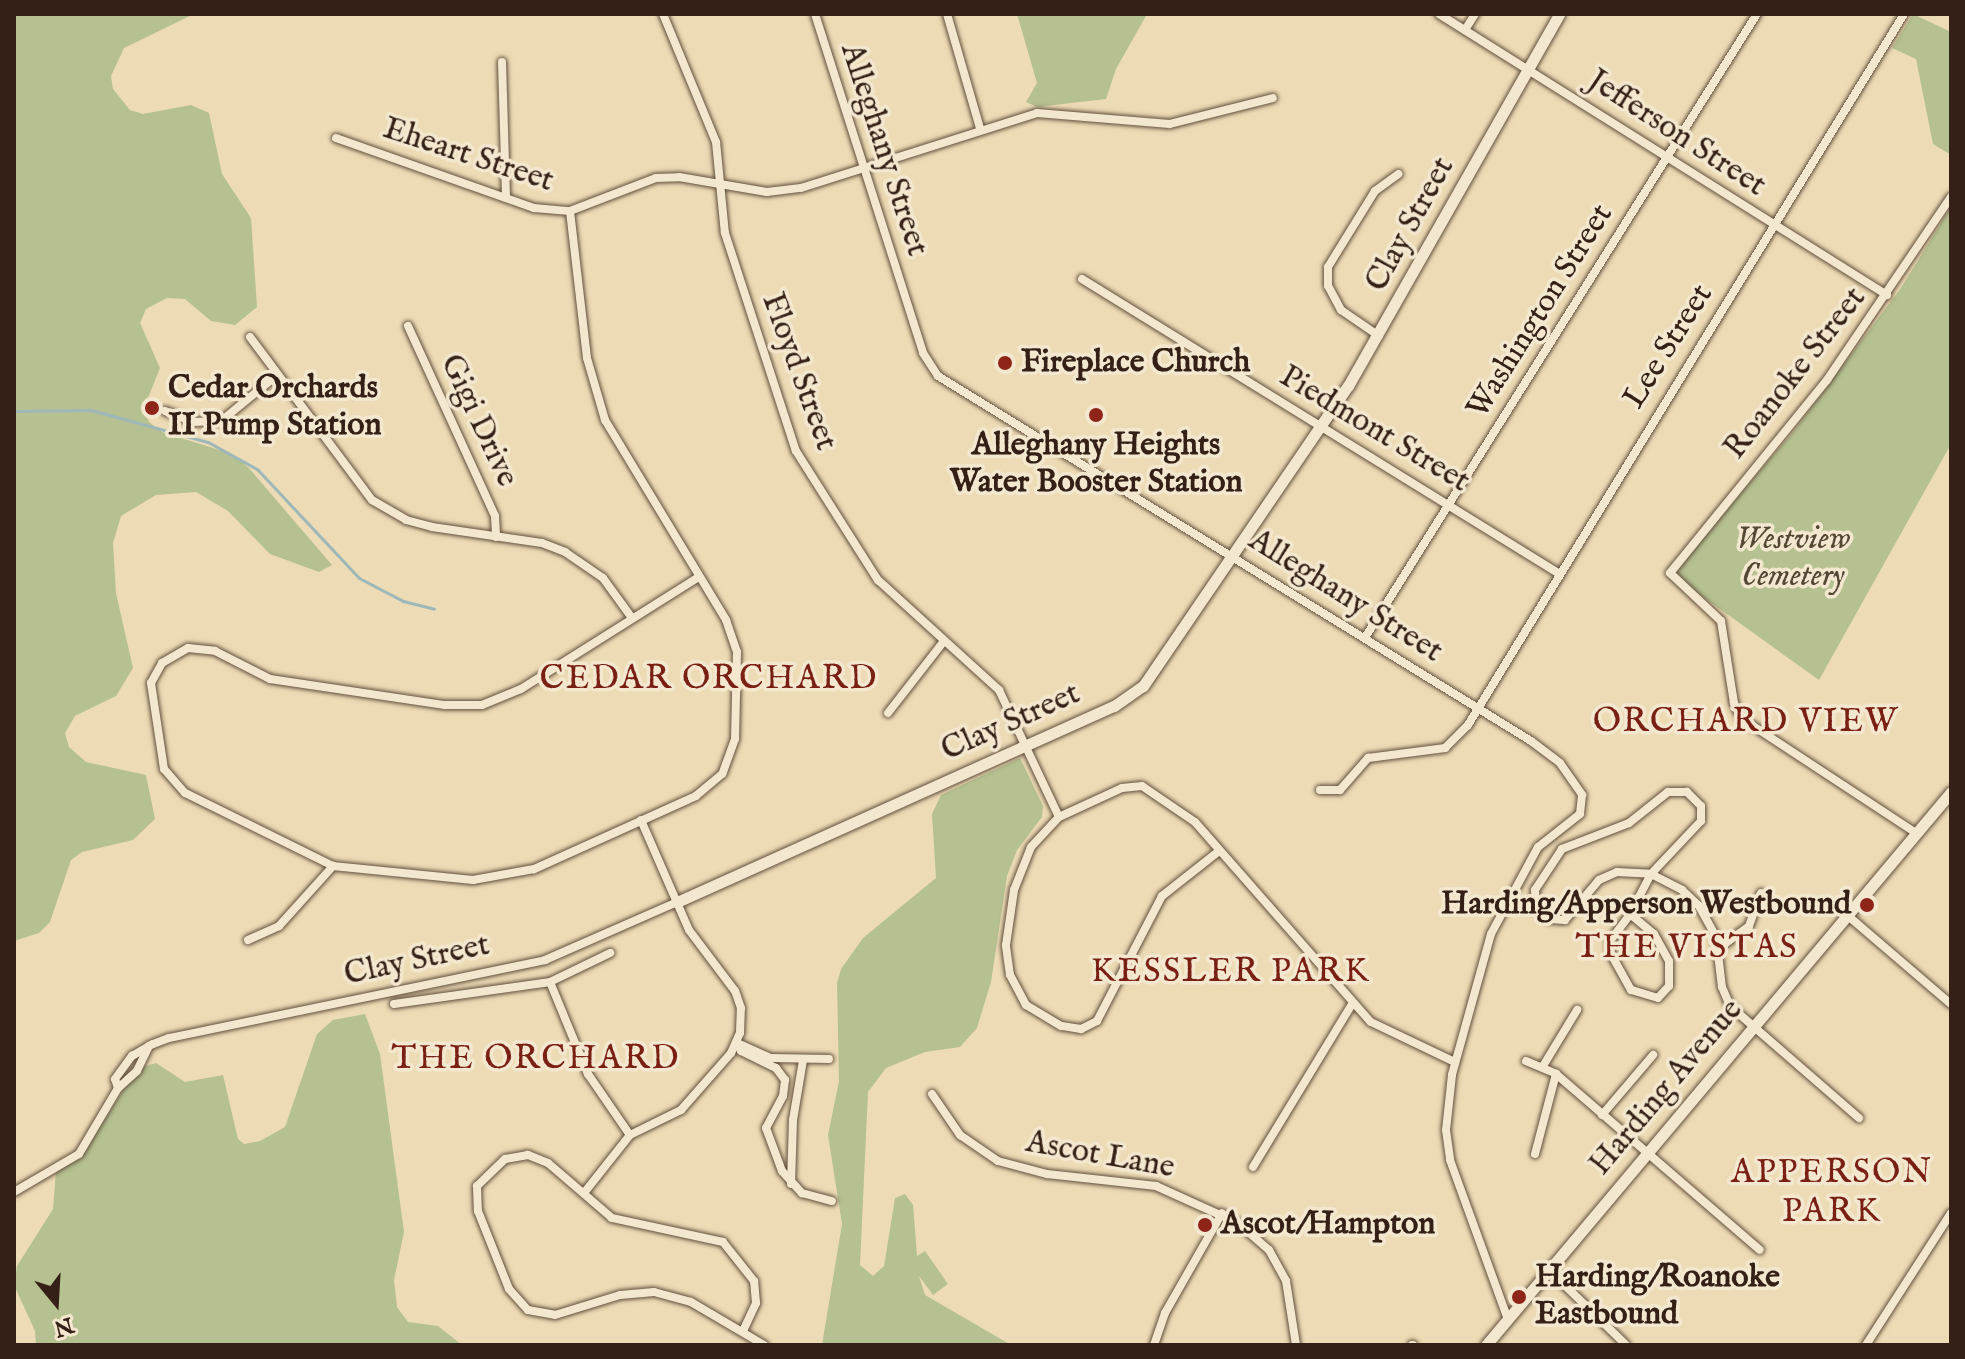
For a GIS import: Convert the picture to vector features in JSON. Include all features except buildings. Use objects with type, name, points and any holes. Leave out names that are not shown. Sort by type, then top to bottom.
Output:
[{"type":"street","name":"Floyd Street","points":[[663,14],[716,142],[725,233],[796,451],[863,561],[902,606],[999,690],[1059,817]]},
{"type":"street","name":"Alleghany Street","points":[[815,14],[923,353],[938,376],[1478,707],[1554,758],[1576,784],[1584,804],[1578,816],[1542,841],[1508,899],[1480,962],[1455,1062]]},
{"type":"street","points":[[947,14],[980,128]]},
{"type":"street","name":"Jefferson Street","points":[[1439,14],[1887,295]]},
{"type":"street","points":[[1465,30],[1475,14]]},
{"type":"street","name":"Clay Street","points":[[118,1088],[115,1079],[121,1069],[149,1046],[190,1033],[545,960],[1131,696],[1150,678],[1234,557],[1379,336],[1526,67],[1559,14]]},
{"type":"street","name":"Washington Street","points":[[1366,636],[1757,14]]},
{"type":"street","name":"Lee Street","points":[[1320,790],[1340,790],[1368,758],[1445,748],[1478,707],[1772,224],[1904,14]]},
{"type":"street","points":[[502,62],[506,198]]},
{"type":"street","name":"Eheart Street","points":[[336,138],[534,208],[570,211],[656,178],[785,191],[980,128],[1052,112],[1170,124],[1273,98]]},
{"type":"street","points":[[1379,336],[1341,310],[1328,286],[1328,267],[1375,191],[1398,174]]},
{"type":"street","name":"Roanoke Street","points":[[1916,833],[1741,718],[1734,703],[1721,621],[1670,573],[1818,391],[1887,295],[1951,197]]},
{"type":"street","points":[[570,211],[587,358],[605,420],[726,620],[737,652],[732,752],[711,784],[534,869],[491,880],[333,866],[172,783],[162,762],[150,692],[154,676],[169,657],[188,648],[205,648],[270,679],[463,707],[521,689],[699,577]]},
{"type":"street","name":"Piedmont Street","points":[[1082,279],[1558,573]]},
{"type":"street","name":"Gigi Drive","points":[[408,326],[495,516],[496,537]]},
{"type":"street","points":[[250,337],[372,500],[406,520],[565,552],[603,578],[632,618]]},
{"type":"street","points":[[165,411],[193,422],[221,421],[277,375]]},
{"type":"street","points":[[888,713],[944,641]]},
{"type":"street","points":[[1219,851],[1155,906],[1102,1016],[1090,1026],[1072,1028],[1044,1020],[1026,1005],[1006,958],[1008,920],[1020,873],[1037,838],[1059,817],[1122,788],[1142,786],[1188,814],[1352,1004],[1391,1036],[1455,1062],[1446,1130],[1450,1160],[1508,1319]]},
{"type":"street","points":[[1630,914],[1654,934],[1669,961],[1669,986],[1658,998],[1631,990],[1611,954],[1610,941],[1630,914],[1651,874],[1701,821],[1701,806],[1687,792],[1668,792],[1629,823],[1562,849],[1545,870],[1534,900],[1545,917],[1565,920],[1607,875],[1651,874],[1699,906],[1719,948],[1726,1000],[1751,1029],[1859,1118]]},
{"type":"street","name":"Harding Avenue","points":[[1486,1345],[1951,792]]},
{"type":"street","points":[[641,820],[700,947],[735,991],[741,1008],[737,1043],[741,1051],[776,1068],[785,1080],[766,1133],[791,1184],[802,1193],[832,1201]]},
{"type":"street","points":[[248,940],[279,926],[333,866]]},
{"type":"street","points":[[1719,948],[1749,926],[1761,893]]},
{"type":"street","points":[[1847,915],[1951,1004]]},
{"type":"street","points":[[394,1004],[550,982],[610,953]]},
{"type":"street","points":[[550,982],[588,1074],[630,1135]]},
{"type":"street","points":[[1253,1167],[1352,1004]]},
{"type":"street","points":[[1543,1066],[1577,1010]]},
{"type":"street","points":[[737,1043],[771,1058],[829,1059]]},
{"type":"street","points":[[584,1193],[630,1135],[681,1110],[737,1043]]},
{"type":"street","name":"Clay Street","points":[[14,1192],[79,1154],[118,1088],[137,1071],[149,1046]]},
{"type":"street","points":[[1602,1115],[1653,1055]]},
{"type":"street","points":[[791,1184],[793,1120],[803,1060]]},
{"type":"street","points":[[1526,1061],[1556,1074],[1760,1250]]},
{"type":"street","points":[[1535,1154],[1556,1074]]},
{"type":"street","name":"Ascot Lane","points":[[932,1094],[960,1135],[998,1161],[1047,1174],[1156,1186],[1222,1213],[1260,1240],[1276,1260],[1291,1293],[1296,1345]]},
{"type":"street","points":[[743,1331],[756,1295],[736,1253],[711,1238],[631,1226],[612,1218],[548,1163],[528,1155],[505,1159],[477,1186],[478,1211],[509,1289],[528,1310],[555,1315],[620,1295],[654,1292],[691,1302],[764,1345]]},
{"type":"street","points":[[1154,1345],[1172,1300],[1222,1213]]},
{"type":"street","points":[[1866,1345],[1951,1213]]},
{"type":"street","points":[[1549,1270],[1626,1345]]},
{"type":"green space","points":[[14,14],[194,14],[124,48],[111,76],[113,89],[130,110],[143,114],[191,105],[209,113],[222,174],[251,218],[257,307],[235,325],[211,321],[185,299],[167,298],[146,309],[140,323],[160,368],[144,408],[149,422],[162,432],[232,454],[248,467],[332,565],[319,572],[270,554],[228,511],[196,492],[156,495],[121,516],[113,543],[116,593],[133,668],[116,696],[75,716],[65,733],[69,747],[86,762],[146,775],[155,819],[133,840],[82,852],[71,860],[50,922],[39,933],[14,941]]},
{"type":"green space","points":[[1017,14],[1147,14],[1116,69],[1106,99],[1037,107],[1026,102],[1037,83]]},
{"type":"green space","points":[[1913,14],[1951,32],[1951,155],[1933,144],[1916,59],[1892,48]]},
{"type":"green space","name":"Westview Cemetery","points":[[1951,207],[1951,444],[1819,680],[1678,579],[1677,568],[1793,432],[1901,288]]},
{"type":"green space","points":[[1020,758],[1043,806],[1042,817],[1017,850],[1007,876],[991,982],[977,1028],[960,1047],[925,1052],[886,1068],[868,1092],[860,1265],[873,1276],[884,1266],[895,1198],[905,1194],[913,1205],[917,1256],[925,1251],[948,1284],[933,1295],[919,1276],[925,1295],[1011,1345],[822,1345],[842,1224],[828,1135],[839,1081],[837,983],[841,969],[863,938],[936,878],[932,814],[941,795]]},
{"type":"green space","points":[[365,1014],[380,1054],[404,1232],[394,1280],[397,1307],[408,1322],[438,1326],[462,1345],[36,1345],[35,1331],[14,1285],[17,1266],[53,1209],[56,1171],[83,1153],[137,1069],[156,1063],[185,1082],[223,1075],[238,1139],[244,1144],[260,1141],[285,1127],[317,1034],[333,1020]]},
{"type":"waterway","points":[[14,411],[91,410],[208,442],[257,469],[359,578],[403,601],[434,609]]},
{"type":"place","name":"Fireplace Church","points":[[1005,363]]},
{"type":"place","name":"Cedar Orchards II Pump Station","points":[[152,408]]},
{"type":"place","name":"Alleghany Heights Water Booster Station","points":[[1096,415]]},
{"type":"place","name":"Harding/Apperson Westbound","points":[[1867,905]]},
{"type":"place","name":"Ascot/Hampton","points":[[1205,1225]]},
{"type":"place","name":"Harding/Roanoke Eastbound","points":[[1519,1297]]},
{"type":"district","name":"CEDAR ORCHARD","points":[[709,679]]},
{"type":"district","name":"ORCHARD VIEW","points":[[1746,722]]},
{"type":"district","name":"THE VISTAS","points":[[1687,948]]},
{"type":"district","name":"KESSLER PARK","points":[[1231,972]]},
{"type":"district","name":"THE ORCHARD","points":[[536,1059]]},
{"type":"district","name":"APPERSON PARK","points":[[1832,1192]]}]
